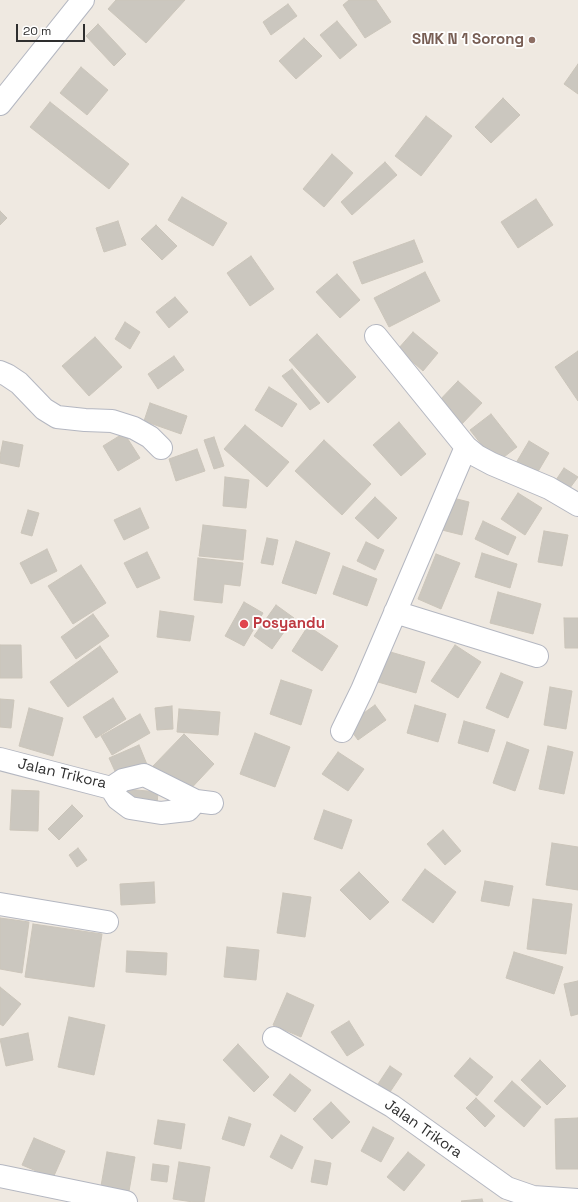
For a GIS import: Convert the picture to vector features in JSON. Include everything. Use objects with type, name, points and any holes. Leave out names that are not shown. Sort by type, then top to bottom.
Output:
[{"type":"street","points":[[0,104],[83,0]]},
{"type":"street","points":[[376,336],[466,447],[477,456],[492,464],[549,488],[578,505]]},
{"type":"street","points":[[0,372],[8,375],[20,383],[44,409],[57,417],[112,421],[134,428],[150,437],[161,448]]},
{"type":"street","points":[[342,731],[362,690],[466,447]]},
{"type":"street","points":[[395,612],[537,656]]},
{"type":"street","name":"Jalan Trikora","points":[[0,759],[111,788],[118,799],[130,808],[161,813],[188,810],[204,802],[144,775],[123,780],[111,788]]},
{"type":"street","points":[[0,904],[107,922]]},
{"type":"street","name":"Jalan Trikora","points":[[274,1038],[392,1106],[507,1188],[533,1197],[578,1200]]},
{"type":"street","points":[[0,1176],[126,1202]]},
{"type":"building","points":[[116,0],[185,0],[146,43],[108,9]]},
{"type":"building","points":[[349,0],[376,0],[391,22],[365,38],[343,5]]},
{"type":"building","points":[[288,4],[297,16],[271,35],[263,22]]},
{"type":"building","points":[[337,21],[357,45],[340,59],[320,35]]},
{"type":"building","points":[[98,24],[126,54],[114,66],[86,36]]},
{"type":"building","points":[[304,38],[322,56],[296,79],[279,61]]},
{"type":"building","points":[[578,64],[578,94],[564,84]]},
{"type":"building","points":[[81,67],[108,90],[87,115],[60,93]]},
{"type":"building","points":[[503,98],[520,115],[491,143],[475,127]]},
{"type":"building","points":[[50,102],[129,164],[109,189],[30,127]]},
{"type":"building","points":[[426,116],[452,136],[421,176],[395,156]]},
{"type":"building","points":[[332,154],[353,173],[324,207],[303,189]]},
{"type":"building","points":[[385,162],[397,175],[352,215],[341,202]]},
{"type":"building","points":[[182,197],[227,223],[213,246],[168,220]]},
{"type":"building","points":[[536,199],[553,225],[518,248],[501,222]]},
{"type":"building","points":[[0,211],[7,218],[0,225]]},
{"type":"building","points":[[118,221],[126,245],[104,252],[96,228]]},
{"type":"building","points":[[156,225],[177,246],[162,260],[141,239]]},
{"type":"building","points":[[414,240],[423,262],[362,284],[353,262]]},
{"type":"building","points":[[251,256],[274,289],[250,306],[227,273]]},
{"type":"building","points":[[425,272],[440,301],[389,327],[374,298]]},
{"type":"building","points":[[337,274],[360,300],[340,318],[316,292]]},
{"type":"building","points":[[175,297],[188,312],[169,328],[156,312]]},
{"type":"building","points":[[125,322],[140,332],[130,349],[115,339]]},
{"type":"building","points":[[413,332],[438,353],[423,371],[398,349]]},
{"type":"building","points":[[317,334],[356,377],[328,403],[289,360]]},
{"type":"building","points":[[95,337],[122,367],[89,396],[62,366]]},
{"type":"building","points":[[578,351],[578,401],[555,367]]},
{"type":"building","points":[[174,356],[184,370],[158,389],[148,374]]},
{"type":"building","points":[[292,369],[320,403],[310,410],[282,376]]},
{"type":"building","points":[[458,381],[482,403],[460,426],[436,404]]},
{"type":"building","points":[[269,387],[297,404],[282,427],[255,410]]},
{"type":"building","points":[[150,403],[187,416],[181,434],[144,421]]},
{"type":"building","points":[[491,414],[517,447],[496,463],[470,430]]},
{"type":"building","points":[[399,422],[426,454],[401,476],[373,445]]},
{"type":"building","points":[[245,425],[289,462],[267,487],[224,449]]},
{"type":"building","points":[[124,433],[140,458],[118,471],[103,446]]},
{"type":"building","points":[[214,437],[224,466],[214,469],[204,440]]},
{"type":"building","points":[[324,440],[371,484],[342,515],[295,471]]},
{"type":"building","points":[[3,441],[23,445],[19,467],[0,463]]},
{"type":"building","points":[[529,441],[549,453],[536,475],[516,463]]},
{"type":"building","points":[[197,449],[205,471],[176,481],[169,459]]},
{"type":"building","points":[[564,468],[578,477],[567,492],[554,483]]},
{"type":"building","points":[[225,477],[249,480],[246,508],[223,506]]},
{"type":"building","points":[[518,493],[542,508],[525,535],[501,519]]},
{"type":"building","points":[[375,497],[397,518],[378,539],[355,518]]},
{"type":"building","points":[[449,497],[469,502],[462,535],[442,530]]},
{"type":"building","points":[[140,508],[149,528],[124,540],[114,520]]},
{"type":"building","points":[[28,510],[39,513],[32,536],[21,533]]},
{"type":"building","points":[[483,521],[516,537],[508,555],[475,539]]},
{"type":"building","points":[[203,525],[246,530],[243,560],[199,556]]},
{"type":"building","points":[[544,531],[568,535],[562,566],[538,562]]},
{"type":"building","points":[[267,538],[278,540],[273,565],[261,563]]},
{"type":"building","points":[[296,541],[330,553],[316,594],[282,583]]},
{"type":"building","points":[[366,542],[384,550],[375,570],[357,561]]},
{"type":"building","points":[[47,549],[57,571],[31,584],[20,563]]},
{"type":"building","points":[[147,552],[160,578],[137,588],[124,563]]},
{"type":"building","points":[[482,553],[517,564],[510,588],[475,577]]},
{"type":"building","points":[[436,554],[460,563],[441,609],[418,599]]},
{"type":"building","points":[[198,558],[243,563],[240,586],[224,584],[222,603],[194,600]]},
{"type":"building","points":[[81,565],[106,603],[73,624],[48,586]]},
{"type":"building","points":[[343,566],[377,579],[367,606],[333,594]]},
{"type":"building","points":[[498,592],[541,604],[533,634],[490,623]]},
{"type":"building","name":"Posyandu","points":[[244,602],[263,613],[244,646],[225,636]]},
{"type":"building","points":[[276,605],[294,618],[272,649],[254,636]]},
{"type":"building","points":[[160,611],[194,616],[190,641],[157,637]]},
{"type":"building","points":[[93,614],[109,636],[76,659],[61,637]]},
{"type":"building","points":[[564,618],[578,618],[578,648],[565,648]]},
{"type":"building","points":[[308,626],[338,646],[322,671],[292,651]]},
{"type":"building","points":[[0,645],[21,645],[22,678],[0,678]]},
{"type":"building","points":[[455,645],[481,662],[458,698],[431,681]]},
{"type":"building","points":[[100,646],[118,672],[68,707],[50,682]]},
{"type":"building","points":[[387,651],[425,662],[416,693],[378,682]]},
{"type":"building","points":[[501,673],[523,682],[508,718],[486,708]]},
{"type":"building","points":[[281,680],[312,690],[301,725],[270,714]]},
{"type":"building","points":[[550,687],[572,691],[566,729],[544,725]]},
{"type":"building","points":[[113,698],[126,719],[96,738],[83,717]]},
{"type":"building","points":[[0,699],[14,700],[11,728],[0,727]]},
{"type":"building","points":[[375,705],[386,720],[358,740],[347,725]]},
{"type":"building","points":[[415,705],[446,714],[438,742],[407,733]]},
{"type":"building","points":[[172,706],[173,729],[157,730],[155,708]]},
{"type":"building","points":[[29,708],[63,718],[53,756],[19,746]]},
{"type":"building","points":[[179,709],[220,712],[218,735],[177,732]]},
{"type":"building","points":[[140,714],[150,733],[112,755],[101,736]]},
{"type":"building","points":[[464,721],[495,730],[488,752],[458,743]]},
{"type":"building","points":[[255,733],[290,747],[275,787],[240,774]]},
{"type":"building","points":[[184,734],[214,764],[184,796],[153,766]]},
{"type":"building","points":[[507,742],[529,750],[515,791],[493,783]]},
{"type":"building","points":[[139,745],[148,767],[119,780],[109,758]]},
{"type":"building","points":[[548,746],[573,752],[564,794],[539,789]]},
{"type":"building","points":[[338,752],[364,769],[348,791],[322,774]]},
{"type":"building","points":[[126,789],[158,792],[157,805],[124,802]]},
{"type":"building","points":[[12,790],[39,791],[38,831],[10,830]]},
{"type":"building","points":[[72,805],[83,816],[59,840],[48,829]]},
{"type":"building","points":[[324,810],[352,820],[342,849],[314,839]]},
{"type":"building","points":[[443,830],[461,851],[445,865],[427,844]]},
{"type":"building","points":[[552,843],[578,847],[578,890],[546,885]]},
{"type":"building","points":[[78,848],[87,860],[77,867],[69,855]]},
{"type":"building","points":[[425,869],[456,892],[433,923],[402,900]]},
{"type":"building","points":[[359,872],[389,902],[370,920],[340,890]]},
{"type":"building","points":[[485,881],[513,886],[509,906],[481,901]]},
{"type":"building","points":[[154,882],[155,903],[121,905],[120,884]]},
{"type":"building","points":[[283,893],[311,897],[305,937],[277,933]]},
{"type":"building","points":[[533,899],[572,904],[566,954],[527,949]]},
{"type":"building","points":[[0,918],[29,922],[22,973],[0,969]]},
{"type":"building","points":[[33,924],[102,934],[94,987],[25,977]]},
{"type":"building","points":[[227,947],[259,950],[256,980],[224,977]]},
{"type":"building","points":[[127,951],[167,953],[166,975],[126,972]]},
{"type":"building","points":[[514,952],[563,967],[554,994],[506,978]]},
{"type":"building","points":[[578,981],[578,1014],[571,1016],[564,984]]},
{"type":"building","points":[[0,987],[21,1004],[3,1026],[0,1024]]},
{"type":"building","points":[[287,993],[314,1005],[301,1037],[273,1025]]},
{"type":"building","points":[[69,1017],[105,1025],[94,1075],[58,1067]]},
{"type":"building","points":[[349,1021],[364,1045],[347,1056],[331,1032]]},
{"type":"building","points":[[28,1033],[33,1060],[6,1066],[0,1039]]},
{"type":"building","points":[[238,1044],[269,1077],[254,1092],[223,1060]]},
{"type":"building","points":[[470,1058],[493,1077],[477,1096],[454,1076]]},
{"type":"building","points":[[540,1060],[566,1086],[547,1105],[521,1080]]},
{"type":"building","points":[[390,1066],[402,1074],[388,1095],[376,1087]]},
{"type":"building","points":[[290,1074],[311,1090],[295,1112],[273,1095]]},
{"type":"building","points":[[512,1081],[541,1107],[524,1127],[494,1101]]},
{"type":"building","points":[[476,1098],[495,1116],[485,1127],[466,1108]]},
{"type":"building","points":[[331,1102],[350,1122],[332,1139],[313,1119]]},
{"type":"building","points":[[229,1117],[251,1124],[244,1146],[222,1139]]},
{"type":"building","points":[[578,1118],[578,1169],[556,1169],[555,1119]]},
{"type":"building","points":[[158,1120],[185,1124],[181,1149],[154,1144]]},
{"type":"building","points":[[373,1127],[394,1138],[381,1162],[361,1151]]},
{"type":"building","points":[[281,1135],[303,1147],[292,1169],[270,1157]]},
{"type":"building","points":[[34,1138],[65,1151],[53,1178],[22,1165]]},
{"type":"building","points":[[107,1152],[135,1157],[129,1191],[101,1186]]},
{"type":"building","points":[[408,1152],[425,1165],[404,1191],[387,1177]]},
{"type":"building","points":[[315,1160],[331,1163],[327,1185],[311,1182]]},
{"type":"building","points":[[179,1162],[210,1167],[204,1202],[173,1199]]},
{"type":"building","points":[[153,1164],[169,1166],[167,1182],[151,1180]]},
{"type":"building","points":[[482,1199],[483,1202],[461,1201]]},
{"type":"place","name":"SMK N 1 Sorong","points":[[532,40]]},
{"type":"place","name":"Posyandu","points":[[244,624]]}]
